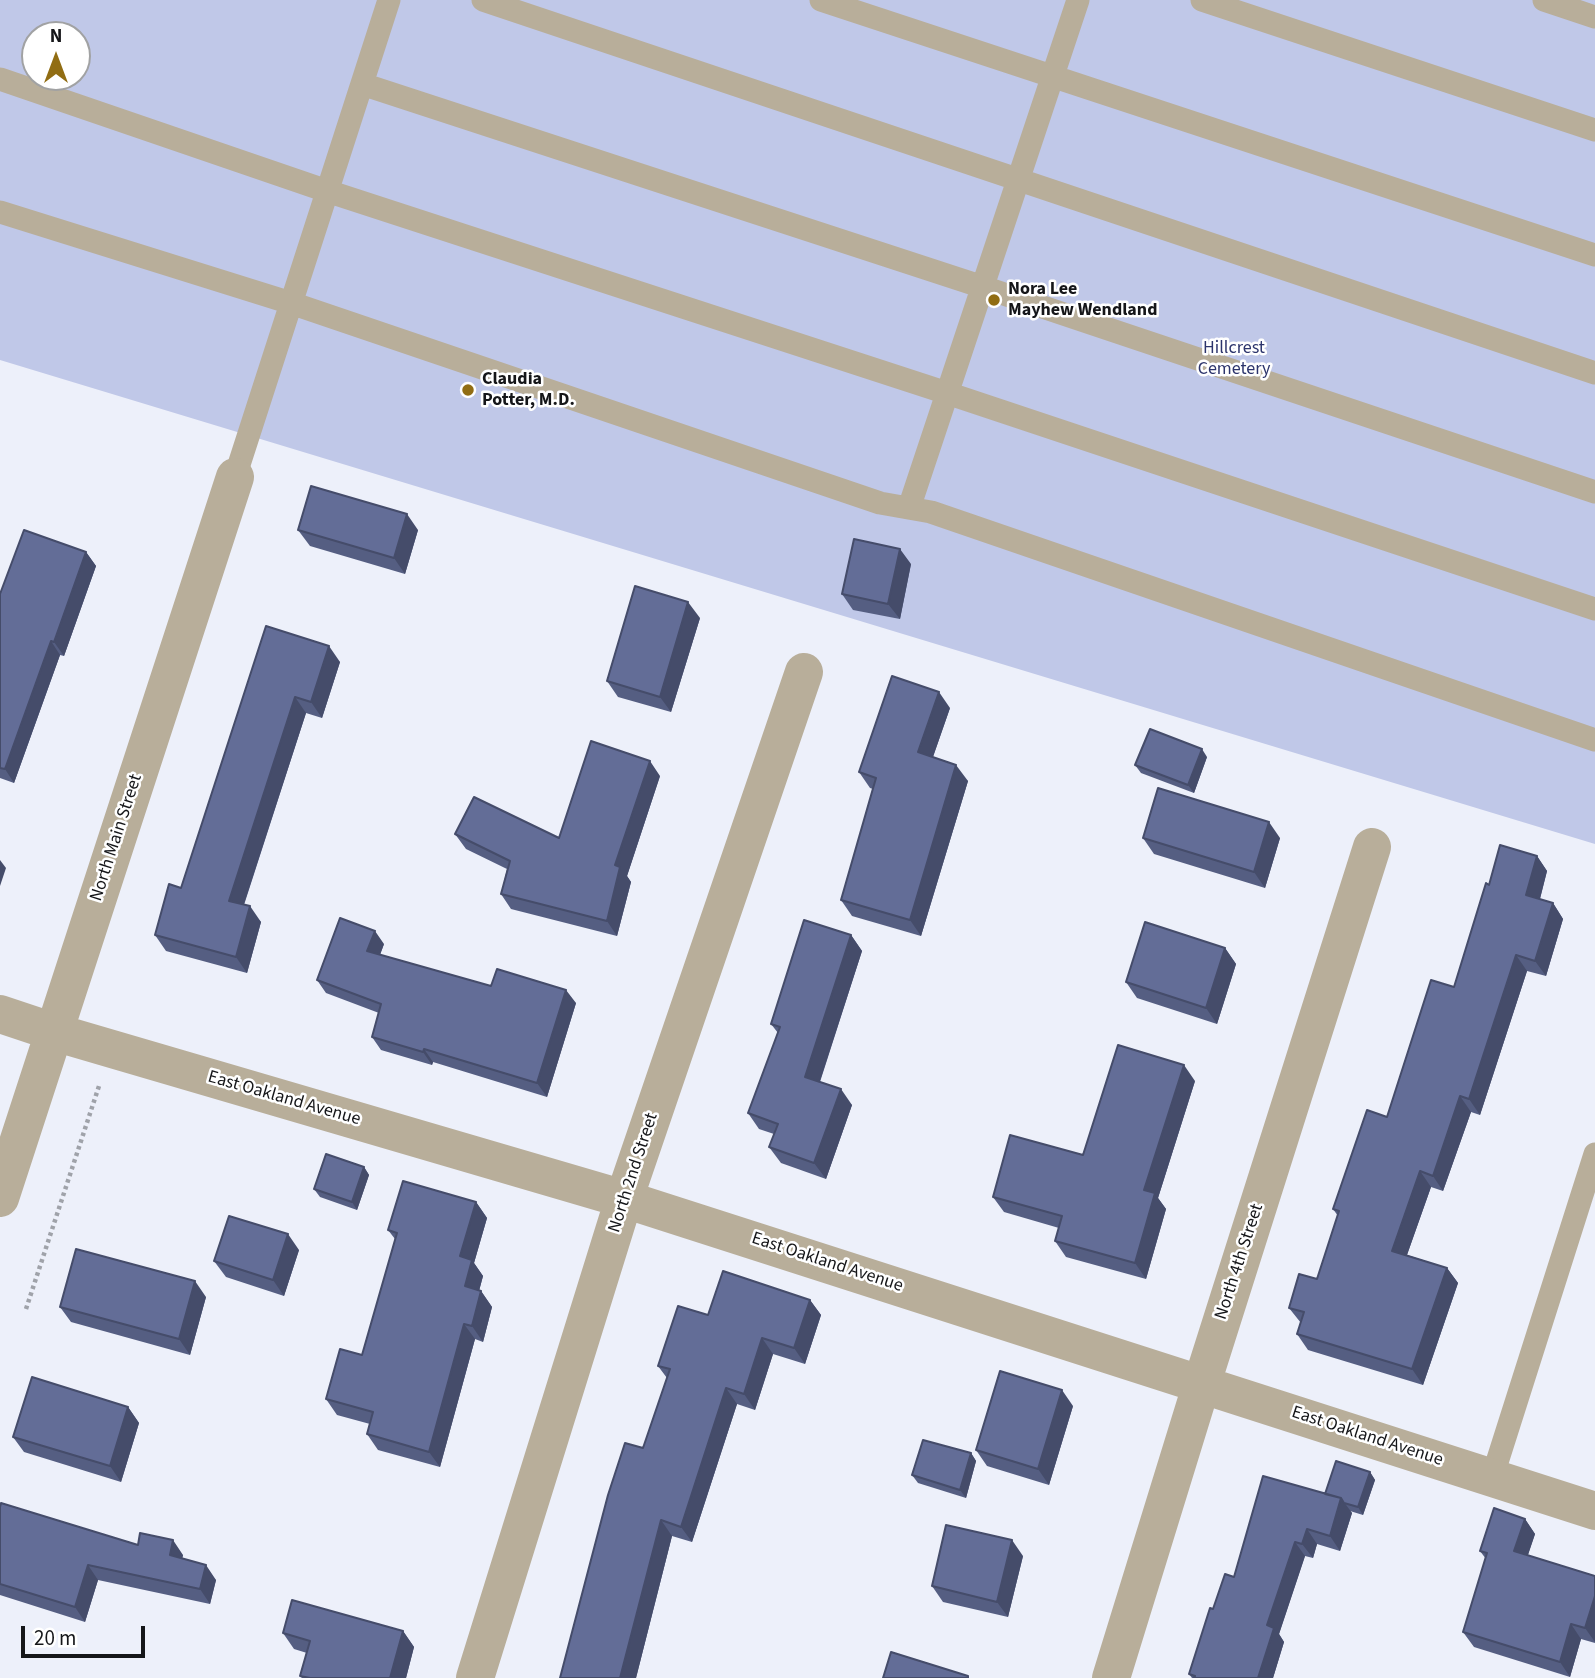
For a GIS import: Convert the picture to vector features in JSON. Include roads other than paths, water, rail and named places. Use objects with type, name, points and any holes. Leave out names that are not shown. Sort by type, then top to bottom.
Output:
[{"type":"street","name":"North Main Street","points":[[0,1198],[235,477]]},
{"type":"street","name":"North 2nd Street","points":[[475,1678],[624,1199],[804,672]]},
{"type":"street","name":"North 4th Street","points":[[1111,1678],[1372,847]]},
{"type":"street","name":"East Oakland Avenue","points":[[0,1014],[624,1199],[1595,1511]]},
{"type":"lane","points":[[235,477],[388,0]]},
{"type":"lane","points":[[482,0],[1595,373]]},
{"type":"lane","points":[[821,0],[1595,255]]},
{"type":"lane","points":[[909,508],[1078,0]]},
{"type":"lane","points":[[1202,0],[1595,130]]},
{"type":"lane","points":[[1544,0],[1595,17]]},
{"type":"lane","points":[[0,79],[327,191],[947,393],[1595,609]]},
{"type":"lane","points":[[362,84],[983,287],[1595,492]]},
{"type":"lane","points":[[0,212],[291,303],[880,503],[932,512],[1595,740]]},
{"type":"lane","points":[[1492,1478],[1595,1154]]},
{"type":"place","name":"Nora Lee Mayhew Wendland","points":[[994,300]]},
{"type":"place","name":"Claudia Potter, M.D.","points":[[468,390]]},
{"type":"park label","name":"Hillcrest Cemetery","points":[[1234,359]]}]
